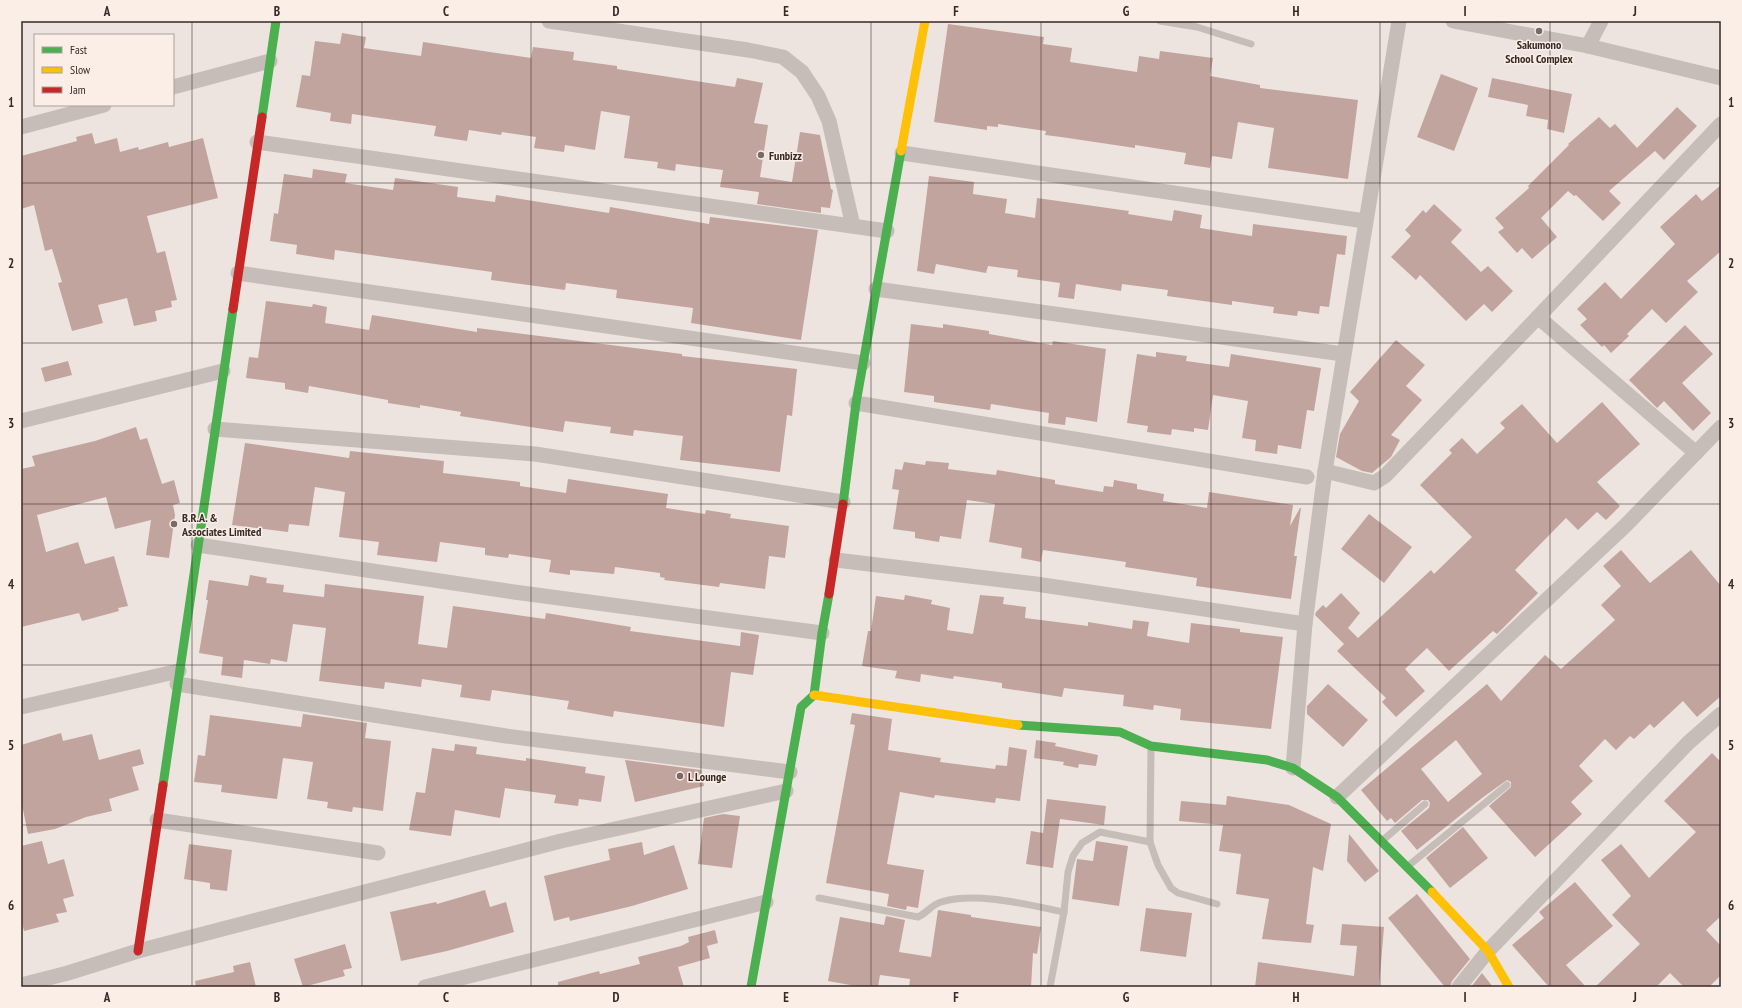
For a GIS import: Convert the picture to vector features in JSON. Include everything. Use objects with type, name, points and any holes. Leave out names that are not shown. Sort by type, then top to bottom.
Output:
[{"type":"street","points":[[138,952],[276,21]]},
{"type":"street","points":[[549,21],[748,50],[783,58],[802,72],[818,96],[829,121],[853,226]]},
{"type":"street","points":[[754,987],[766,902],[801,707],[814,695],[822,633],[836,560],[856,403],[925,21]]},
{"type":"street","points":[[1293,768],[1305,624],[1325,471],[1343,354],[1399,21]]},
{"type":"street","points":[[1453,21],[1588,46],[1721,78]]},
{"type":"street","points":[[1588,46],[1601,21]]},
{"type":"street","points":[[174,87],[270,61]]},
{"type":"street","points":[[21,127],[100,106]]},
{"type":"street","points":[[1325,471],[1374,483],[1385,476],[1721,124]]},
{"type":"street","points":[[257,142],[887,231]]},
{"type":"street","points":[[902,153],[1366,221]]},
{"type":"street","points":[[238,273],[863,362]]},
{"type":"street","points":[[876,289],[1343,354]]},
{"type":"street","points":[[1538,317],[1696,453]]},
{"type":"street","points":[[21,421],[223,372]]},
{"type":"street","points":[[856,403],[1307,477]]},
{"type":"street","points":[[1337,797],[1626,524],[1721,427]]},
{"type":"street","points":[[215,429],[535,454],[843,502]]},
{"type":"street","points":[[198,545],[514,592],[822,633]]},
{"type":"street","points":[[836,560],[1036,584],[1305,624]]},
{"type":"street","points":[[21,707],[178,678],[506,736],[790,772]]},
{"type":"street","points":[[814,695],[1026,726],[1120,732],[1151,746],[1267,760],[1293,768],[1337,797],[1407,866],[1488,951],[1509,987]]},
{"type":"street","points":[[1459,987],[1488,951],[1688,743],[1721,714]]},
{"type":"street","points":[[21,985],[68,973],[138,952],[561,841],[786,791]]},
{"type":"street","points":[[157,820],[378,853]]},
{"type":"street","points":[[425,987],[766,902]]},
{"type":"lane","points":[[1160,21],[1198,27],[1251,44]]},
{"type":"lane","points":[[1151,746],[1150,842],[1164,878],[1171,888],[1178,893],[1217,904]]},
{"type":"lane","points":[[1407,866],[1507,785]]},
{"type":"lane","points":[[1382,841],[1426,804]]},
{"type":"lane","points":[[1050,987],[1064,912],[1068,872],[1073,856],[1082,843],[1100,832],[1150,842]]},
{"type":"lane","points":[[819,898],[918,917],[926,914],[932,906],[942,902],[963,899],[998,900],[1064,912]]},
{"type":"building","points":[[948,24],[1044,37],[1043,44],[1072,48],[1070,62],[1137,72],[1139,56],[1159,59],[1160,51],[1213,58],[1210,76],[1260,85],[1260,88],[1358,100],[1348,179],[1268,168],[1274,128],[1238,122],[1232,159],[1212,156],[1210,168],[1184,164],[1186,153],[1135,145],[1135,148],[1045,135],[1046,131],[998,124],[998,127],[987,126],[987,130],[934,122]]},
{"type":"building","points":[[342,33],[366,37],[364,48],[421,56],[423,42],[531,58],[533,47],[574,52],[573,60],[617,66],[617,69],[735,87],[737,78],[763,83],[754,123],[768,125],[760,177],[792,182],[800,132],[820,135],[831,189],[833,190],[830,208],[821,207],[821,213],[757,204],[759,192],[720,187],[723,170],[676,164],[675,171],[657,168],[658,162],[624,158],[630,116],[601,111],[595,150],[565,145],[564,152],[534,148],[536,137],[502,132],[501,135],[469,130],[467,141],[434,136],[436,126],[352,114],[351,124],[330,121],[331,113],[296,107],[302,75],[310,76],[315,41],[340,44]]},
{"type":"building","points":[[1441,74],[1478,88],[1454,151],[1417,137]]},
{"type":"building","points":[[1492,78],[1572,94],[1564,133],[1547,129],[1548,120],[1526,116],[1528,105],[1488,97]]},
{"type":"building","points":[[1677,107],[1697,126],[1664,160],[1655,151],[1609,191],[1621,203],[1603,221],[1576,195],[1574,196],[1568,191],[1541,218],[1557,237],[1532,259],[1522,248],[1517,253],[1498,232],[1504,228],[1495,218],[1529,188],[1528,186],[1569,145],[1568,144],[1599,117],[1610,128],[1615,124],[1637,148]]},
{"type":"building","points":[[92,133],[95,144],[117,138],[120,152],[138,147],[139,150],[168,142],[169,147],[203,138],[218,198],[147,216],[157,253],[165,251],[177,300],[171,301],[172,307],[155,311],[157,321],[134,326],[127,298],[98,305],[103,323],[72,331],[58,283],[62,282],[52,249],[45,251],[34,205],[21,209],[21,156],[77,141],[76,137]]},
{"type":"building","points":[[313,169],[347,174],[345,183],[393,190],[395,178],[458,187],[457,197],[495,202],[496,195],[609,213],[610,207],[709,224],[710,217],[818,230],[801,340],[691,323],[693,308],[616,298],[617,290],[566,283],[565,290],[491,280],[492,272],[335,250],[334,260],[296,254],[297,245],[270,241],[274,213],[278,214],[284,174],[312,178]]},
{"type":"building","points":[[929,176],[974,182],[973,194],[1007,199],[1005,213],[1035,218],[1037,198],[1129,211],[1128,214],[1172,221],[1174,210],[1202,215],[1200,228],[1252,236],[1253,224],[1347,236],[1345,255],[1337,254],[1329,307],[1320,306],[1319,314],[1298,311],[1297,316],[1273,313],[1274,307],[1232,301],[1232,305],[1167,296],[1168,290],[1122,284],[1121,291],[1076,284],[1074,299],[1058,297],[1060,283],[1017,277],[1018,270],[988,266],[986,273],[936,264],[934,274],[917,271]]},
{"type":"building","points":[[1721,185],[1721,251],[1687,281],[1698,292],[1666,323],[1652,309],[1627,334],[1629,336],[1611,353],[1604,345],[1602,347],[1580,325],[1587,319],[1577,309],[1605,282],[1621,299],[1675,244],[1660,227],[1696,194],[1702,201]]},
{"type":"building","points":[[1434,204],[1462,230],[1451,242],[1481,272],[1488,266],[1513,291],[1492,312],[1484,304],[1466,321],[1420,275],[1416,280],[1391,257],[1411,236],[1405,230],[1423,210],[1426,213]]},
{"type":"building","points":[[266,301],[312,307],[313,304],[327,307],[325,323],[369,330],[372,315],[477,332],[477,328],[682,354],[682,356],[797,369],[792,416],[787,415],[780,472],[680,460],[683,436],[634,430],[633,436],[610,433],[611,427],[565,421],[563,432],[460,416],[461,412],[420,405],[420,408],[388,403],[388,400],[309,386],[308,393],[285,389],[285,383],[246,378],[249,357],[258,358]]},
{"type":"building","points":[[911,324],[943,328],[943,324],[989,331],[989,334],[1052,345],[1053,341],[1106,349],[1097,422],[1066,417],[1065,425],[1048,423],[1049,413],[991,404],[990,410],[934,402],[934,396],[904,392]]},
{"type":"building","points":[[1685,325],[1713,354],[1682,383],[1711,413],[1693,431],[1664,401],[1657,408],[1629,380]]},
{"type":"building","points":[[1396,340],[1425,365],[1406,386],[1422,400],[1391,435],[1400,440],[1391,457],[1372,473],[1362,471],[1336,457],[1340,434],[1359,401],[1350,392]]},
{"type":"building","points":[[1156,352],[1187,356],[1186,361],[1229,367],[1231,354],[1321,368],[1314,411],[1307,410],[1301,449],[1278,445],[1277,454],[1255,451],[1256,440],[1242,438],[1248,401],[1213,395],[1208,430],[1194,428],[1194,432],[1172,429],[1171,435],[1147,432],[1148,426],[1127,423],[1137,354],[1156,357]]},
{"type":"building","points":[[68,361],[72,375],[45,382],[41,368]]},
{"type":"building","points":[[1602,402],[1640,444],[1597,482],[1620,506],[1606,520],[1597,512],[1578,530],[1566,518],[1515,570],[1538,593],[1497,634],[1493,631],[1449,671],[1427,648],[1405,669],[1425,691],[1396,717],[1382,702],[1386,698],[1337,651],[1344,644],[1315,615],[1316,612],[1323,605],[1326,608],[1341,593],[1360,613],[1348,628],[1358,638],[1431,570],[1434,574],[1472,537],[1420,485],[1452,453],[1449,450],[1462,438],[1477,454],[1505,428],[1500,423],[1522,404],[1557,443]]},
{"type":"building","points":[[136,427],[140,440],[147,438],[162,484],[174,480],[180,503],[173,505],[175,515],[169,558],[146,555],[151,520],[115,529],[106,497],[37,515],[46,552],[78,542],[85,564],[114,556],[128,606],[118,608],[119,611],[82,621],[79,613],[21,627],[21,469],[35,466],[32,456],[95,441]]},
{"type":"building","points":[[245,443],[349,458],[350,451],[444,461],[443,473],[520,482],[520,486],[566,493],[568,479],[668,494],[666,508],[705,514],[706,510],[731,514],[730,518],[789,526],[785,558],[769,556],[765,589],[720,583],[719,587],[664,580],[665,578],[660,577],[660,573],[615,567],[614,574],[570,570],[570,575],[549,572],[551,560],[509,554],[508,558],[485,555],[485,548],[440,542],[437,562],[377,555],[379,542],[339,537],[345,492],[315,487],[309,526],[289,524],[288,532],[232,525]]},
{"type":"building","points":[[926,461],[949,463],[948,469],[996,475],[997,470],[1055,480],[1055,484],[1103,492],[1104,486],[1113,487],[1114,480],[1137,484],[1137,489],[1164,494],[1163,501],[1207,508],[1209,492],[1293,505],[1290,526],[1301,508],[1294,556],[1297,556],[1291,599],[1196,586],[1197,578],[1125,567],[1126,562],[1043,550],[1041,562],[1021,558],[1022,548],[989,542],[995,504],[967,500],[961,539],[940,536],[939,542],[915,538],[915,532],[893,529],[899,490],[892,489],[895,469],[902,470],[904,462],[925,465]]},
{"type":"building","points":[[1369,514],[1412,547],[1384,583],[1341,549]]},
{"type":"building","points":[[1621,550],[1650,583],[1691,550],[1721,586],[1721,696],[1697,717],[1683,701],[1654,728],[1650,724],[1634,739],[1630,736],[1616,750],[1605,739],[1579,766],[1593,781],[1571,802],[1582,814],[1535,857],[1489,806],[1511,787],[1511,782],[1507,780],[1417,850],[1401,831],[1429,808],[1430,803],[1428,800],[1422,800],[1395,823],[1391,818],[1387,821],[1361,790],[1487,684],[1501,701],[1545,655],[1561,669],[1615,620],[1601,605],[1621,586],[1603,566]],"holes":[[[1456,740],[1482,774],[1448,802],[1421,769]]]},
{"type":"building","points":[[250,575],[267,578],[266,583],[284,585],[283,592],[324,597],[325,584],[424,596],[418,644],[447,648],[453,606],[545,619],[546,613],[631,627],[630,631],[740,646],[741,632],[759,635],[753,675],[731,672],[724,727],[614,711],[613,717],[567,709],[569,701],[492,690],[490,701],[460,697],[462,685],[422,679],[421,687],[385,682],[384,689],[319,681],[326,628],[293,624],[287,662],[271,659],[270,664],[244,660],[242,678],[221,675],[223,657],[199,653],[208,600],[206,600],[209,580],[248,586]]},
{"type":"building","points":[[905,595],[932,600],[931,604],[950,608],[947,630],[973,634],[980,595],[1004,597],[1003,604],[1026,607],[1025,618],[1088,626],[1088,622],[1132,629],[1133,620],[1149,622],[1147,636],[1189,643],[1191,623],[1240,629],[1240,632],[1283,637],[1271,729],[1180,720],[1181,709],[1154,705],[1153,710],[1123,706],[1124,695],[1064,688],[1062,697],[1002,688],[1002,683],[954,676],[953,679],[921,674],[920,682],[895,678],[897,671],[862,666],[868,631],[871,631],[876,596],[904,600]]},
{"type":"building","points":[[1328,684],[1368,720],[1343,747],[1307,714],[1307,706]]},
{"type":"building","points":[[852,713],[892,719],[888,750],[941,758],[940,762],[995,769],[996,765],[1007,766],[1009,747],[1027,750],[1020,801],[996,798],[995,803],[935,795],[934,798],[900,792],[887,864],[924,870],[918,908],[907,906],[906,910],[887,906],[889,894],[826,883],[855,725],[850,724]]},
{"type":"building","points":[[303,714],[367,723],[365,738],[391,741],[383,811],[353,807],[352,812],[327,808],[328,802],[307,799],[313,762],[283,758],[277,799],[221,792],[222,785],[194,782],[198,755],[205,756],[210,715],[301,727]]},
{"type":"building","points":[[61,733],[63,741],[92,734],[99,760],[140,749],[144,764],[132,767],[139,790],[109,799],[112,811],[86,817],[55,829],[28,834],[21,800],[21,745]]},
{"type":"building","points":[[1036,740],[1056,743],[1055,746],[1098,755],[1096,766],[1079,764],[1078,768],[1063,765],[1064,762],[1034,758]]},
{"type":"building","points":[[455,744],[477,747],[476,754],[526,761],[526,758],[586,767],[585,773],[605,776],[601,802],[579,799],[578,806],[554,803],[556,795],[505,788],[500,818],[455,810],[451,836],[409,830],[416,792],[425,793],[432,748],[454,751]]},
{"type":"building","points":[[1712,753],[1721,762],[1721,916],[1706,930],[1721,946],[1721,975],[1709,987],[1684,987],[1670,973],[1656,987],[1595,987],[1640,944],[1612,915],[1631,896],[1601,860],[1621,844],[1649,878],[1696,832],[1664,801]]},
{"type":"building","points":[[625,760],[701,770],[704,786],[635,802]]},
{"type":"building","points":[[1227,796],[1289,805],[1331,824],[1323,871],[1313,867],[1306,924],[1314,925],[1311,943],[1262,939],[1269,899],[1236,894],[1241,854],[1219,851],[1223,825],[1179,821],[1181,801],[1226,805]]},
{"type":"building","points":[[1047,799],[1106,806],[1104,825],[1060,819],[1053,868],[1026,864],[1031,831],[1043,833]]},
{"type":"building","points":[[723,814],[740,816],[732,868],[698,864],[704,818]]},
{"type":"building","points":[[1463,827],[1488,858],[1450,888],[1426,858]]},
{"type":"building","points":[[1349,834],[1379,871],[1365,882],[1347,861]]},
{"type":"building","points":[[42,841],[48,864],[64,859],[74,896],[63,899],[67,912],[56,914],[59,922],[24,931],[21,919],[21,846]]},
{"type":"building","points":[[1096,841],[1128,846],[1119,906],[1072,899],[1077,859],[1093,861]]},
{"type":"building","points":[[642,842],[644,855],[674,845],[688,889],[632,906],[570,921],[569,917],[554,921],[544,876],[610,860],[608,849]]},
{"type":"building","points":[[189,844],[232,850],[227,891],[210,889],[210,883],[184,879]]},
{"type":"building","points":[[1575,882],[1613,926],[1566,965],[1586,987],[1549,987],[1512,945],[1544,918],[1539,912]]},
{"type":"building","points":[[485,890],[490,907],[506,902],[514,932],[447,951],[401,961],[390,912],[436,902],[437,904]]},
{"type":"building","points":[[1417,894],[1470,959],[1452,981],[1450,987],[1445,987],[1388,918]]},
{"type":"building","points":[[1146,908],[1192,913],[1186,957],[1140,951]]},
{"type":"building","points":[[938,910],[971,915],[971,917],[1041,927],[1037,954],[1033,953],[1031,987],[909,987],[910,979],[880,975],[878,987],[861,987],[828,981],[840,917],[884,925],[886,916],[905,920],[899,952],[931,957]]},
{"type":"building","points":[[1342,924],[1384,927],[1379,987],[1255,987],[1258,962],[1354,976],[1357,946],[1340,945]]},
{"type":"building","points":[[715,930],[718,943],[707,946],[710,958],[678,967],[684,987],[558,987],[558,982],[599,971],[600,974],[640,964],[638,957],[681,946],[689,942],[688,937]]},
{"type":"building","points":[[345,944],[352,968],[343,970],[345,976],[303,987],[294,959]]},
{"type":"building","points":[[250,962],[256,987],[196,987],[195,981],[234,972],[233,966]]},
{"type":"building","points":[[1482,973],[1493,987],[1471,987]]},
{"type":"traffic: fast","points":[[262,117],[276,21]]},
{"type":"traffic: fast","points":[[843,504],[856,403],[901,151]]},
{"type":"traffic: fast","points":[[163,785],[233,309]]},
{"type":"traffic: fast","points":[[751,987],[801,707],[814,695],[829,594]]},
{"type":"traffic: fast","points":[[1018,725],[1120,732],[1151,746],[1267,760],[1293,768],[1337,797],[1432,892]]},
{"type":"traffic: slow","points":[[901,151],[925,21]]},
{"type":"traffic: slow","points":[[814,695],[1018,725]]},
{"type":"traffic: slow","points":[[1432,892],[1488,951],[1509,987]]},
{"type":"traffic: jam","points":[[233,309],[262,117]]},
{"type":"traffic: jam","points":[[829,594],[843,504]]},
{"type":"traffic: jam","points":[[138,951],[163,785]]},
{"type":"place","name":"Sakumono School Complex","points":[[1539,31]]},
{"type":"place","name":"Funbizz","points":[[761,155]]},
{"type":"place","name":"B.R.A. & Associates Limited","points":[[174,524]]},
{"type":"place","name":"L Lounge","points":[[680,776]]}]
